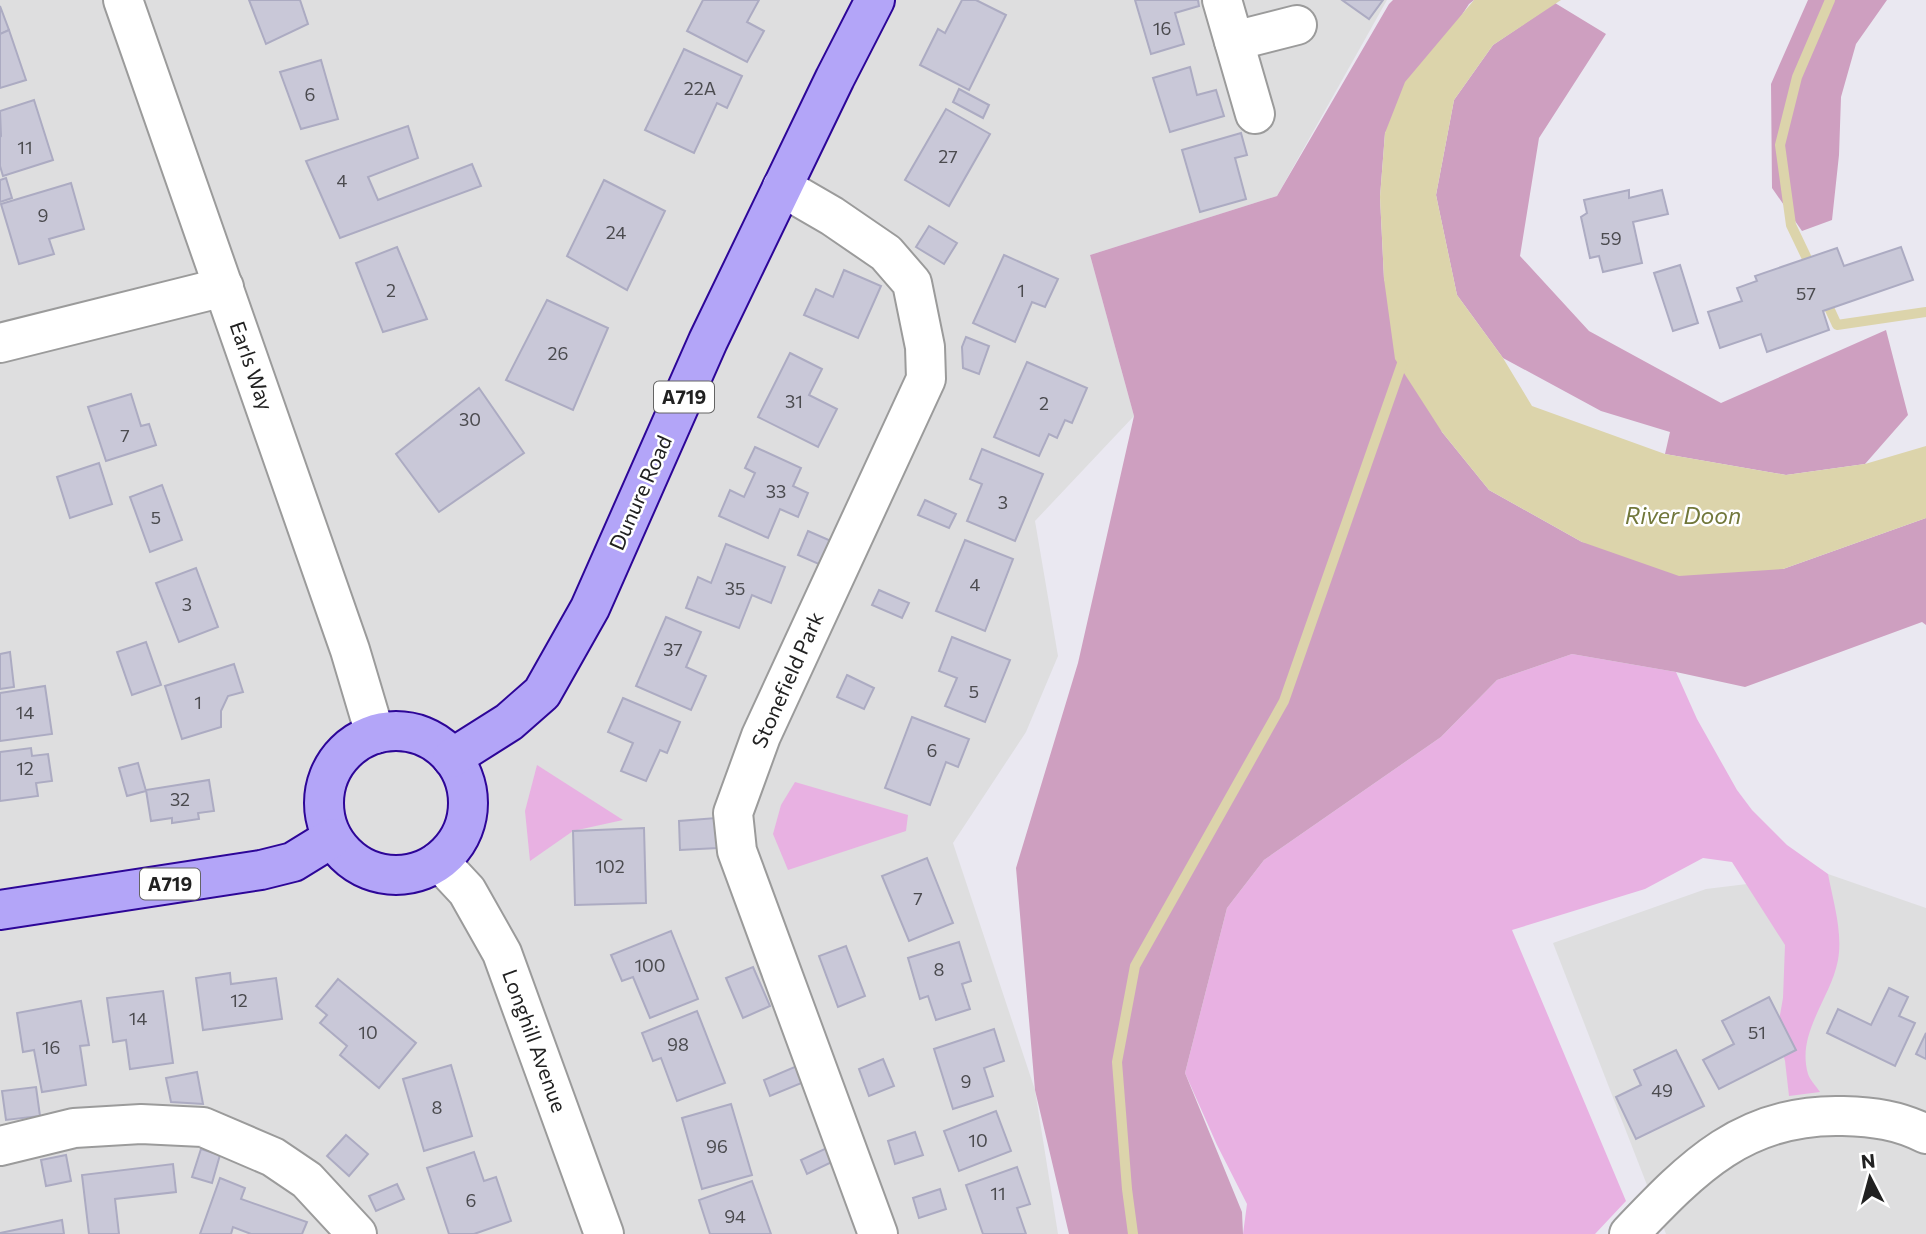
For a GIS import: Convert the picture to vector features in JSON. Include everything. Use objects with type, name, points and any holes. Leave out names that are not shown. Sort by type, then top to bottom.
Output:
[{"type":"main road","name":"Dunure Road","points":[[452,758],[509,722],[541,693],[590,608],[708,341],[875,0]]},
{"type":"main road","points":[[399,731],[417,734],[433,741],[452,758],[465,782],[467,817],[461,834],[452,849],[422,871],[402,875],[382,874],[363,868],[347,857],[328,831],[323,799],[329,776],[341,755],[375,734],[399,731]]},
{"type":"main road","name":"A719","points":[[0,910],[261,870],[293,862],[332,838]]},
{"type":"street","name":"Earls Way","points":[[123,0],[351,650],[375,734]]},
{"type":"street","points":[[1222,0],[1255,114]]},
{"type":"street","points":[[1234,41],[1297,25]]},
{"type":"street","name":"Stonefield Park","points":[[782,187],[832,216],[886,253],[912,283],[925,347],[926,379],[761,736],[733,813],[737,851],[878,1234]]},
{"type":"street","points":[[0,343],[224,288]]},
{"type":"street","name":"Longhill Avenue","points":[[439,861],[467,891],[502,953],[604,1234]]},
{"type":"street","points":[[1629,1234],[1708,1158],[1741,1137],[1778,1122],[1823,1115],[1867,1116],[1905,1124],[1926,1134]]},
{"type":"street","points":[[0,1146],[74,1128],[141,1125],[203,1127],[273,1157],[307,1180],[357,1234]]},
{"type":"shaded area","points":[[0,0],[1387,0],[1277,196],[1090,255],[1134,416],[1035,521],[1058,656],[1026,732],[953,843],[1035,1090],[1058,1234],[0,1234]]},
{"type":"shaded area","points":[[1393,0],[1474,0],[1385,133],[1380,197],[1384,279],[1442,432],[1489,490],[1582,542],[1783,569],[1926,518],[1926,625],[1922,622],[1745,687],[1572,654],[1497,680],[1441,737],[1264,860],[1227,908],[1185,1073],[1242,1212],[1243,1234],[1069,1234],[1035,1090],[1016,868],[1078,663],[1134,416],[1090,255],[1277,196]]},
{"type":"shaded area","points":[[1808,0],[1887,0],[1856,44],[1841,97],[1839,155],[1832,220],[1802,231],[1772,188],[1771,84]]},
{"type":"shaded area","points":[[1555,3],[1606,34],[1539,138],[1520,256],[1589,331],[1721,403],[1886,330],[1908,415],[1865,464],[1786,475],[1665,454],[1670,432],[1601,411],[1503,358],[1457,295],[1436,195],[1454,100],[1493,45]]},
{"type":"shaded area","points":[[1572,654],[1676,672],[1697,719],[1737,790],[1752,810],[1787,845],[1828,874],[1838,928],[1838,960],[1810,1030],[1806,1059],[1809,1076],[1820,1092],[1789,1096],[1785,1061],[1777,1032],[1783,998],[1785,945],[1732,862],[1703,858],[1645,889],[1512,930],[1626,1201],[1595,1234],[1243,1234],[1247,1204],[1185,1073],[1227,908],[1264,860],[1441,737],[1497,680]]},
{"type":"shaded area","points":[[537,765],[623,820],[573,831],[530,861],[525,811]]},
{"type":"shaded area","points":[[795,782],[908,815],[906,831],[788,870],[773,834],[781,805]]},
{"type":"shaded area","points":[[1828,874],[1926,908],[1926,1234],[1666,1234],[1553,943],[1706,889]]},
{"type":"water","name":"River Doon","points":[[1474,0],[1561,0],[1493,45],[1454,100],[1436,195],[1457,295],[1503,358],[1532,406],[1665,454],[1786,475],[1865,464],[1926,446],[1926,518],[1783,569],[1679,576],[1582,542],[1489,490],[1442,432],[1395,359],[1384,279],[1380,197],[1385,133],[1405,82]]},
{"type":"building","points":[[249,0],[300,0],[308,24],[266,44]]},
{"type":"building","points":[[703,0],[759,0],[747,22],[764,31],[747,62],[687,31]]},
{"type":"building","points":[[962,0],[976,0],[1006,15],[969,90],[920,65],[938,29],[945,33]]},
{"type":"building","points":[[1135,0],[1198,0],[1199,6],[1175,13],[1184,44],[1151,54]]},
{"type":"building","points":[[1342,0],[1383,0],[1369,19]]},
{"type":"building","points":[[0,6],[9,30],[0,34]]},
{"type":"building","points":[[9,30],[26,80],[0,88],[0,34]]},
{"type":"building","points":[[684,49],[742,76],[727,108],[717,103],[694,153],[645,130]]},
{"type":"building","points":[[321,60],[338,119],[301,129],[280,72]]},
{"type":"building","points":[[1190,67],[1197,95],[1216,90],[1224,116],[1170,132],[1153,78]]},
{"type":"building","points":[[959,89],[989,105],[983,118],[953,102]]},
{"type":"building","points":[[34,100],[53,160],[3,176],[0,166],[0,111]]},
{"type":"building","points":[[946,109],[990,134],[949,206],[905,180]]},
{"type":"building","points":[[408,126],[418,158],[368,177],[378,200],[472,164],[481,186],[340,238],[306,161]]},
{"type":"building","points":[[1241,133],[1247,155],[1235,158],[1246,199],[1200,212],[1182,150]]},
{"type":"building","points":[[6,178],[12,198],[0,202],[0,180]]},
{"type":"building","points":[[604,180],[665,211],[627,290],[567,256]]},
{"type":"building","points":[[71,183],[84,229],[49,239],[54,254],[19,264],[1,204]]},
{"type":"building","points":[[1629,190],[1629,198],[1662,190],[1668,214],[1633,222],[1642,263],[1603,272],[1599,256],[1590,258],[1581,217],[1587,213],[1584,200]]},
{"type":"building","points":[[929,226],[957,243],[944,264],[916,247]]},
{"type":"building","points":[[397,247],[427,319],[383,332],[356,263]]},
{"type":"building","points":[[1901,247],[1913,280],[1823,311],[1829,330],[1767,352],[1761,334],[1720,348],[1708,312],[1742,301],[1737,288],[1757,281],[1755,276],[1837,248],[1844,266]]},
{"type":"building","points":[[1004,255],[1058,279],[1045,307],[1032,302],[1015,342],[973,323]]},
{"type":"building","points":[[1680,265],[1698,323],[1673,331],[1654,273]]},
{"type":"building","points":[[844,270],[881,286],[858,338],[804,315],[816,289],[833,297]]},
{"type":"building","points":[[547,300],[608,328],[573,410],[506,380]]},
{"type":"building","points":[[966,337],[989,346],[979,374],[963,368],[962,347]]},
{"type":"building","points":[[790,353],[822,369],[809,395],[837,409],[818,447],[758,417]]},
{"type":"building","points":[[1027,362],[1087,388],[1072,423],[1065,420],[1057,438],[1049,434],[1039,456],[994,437]]},
{"type":"building","points":[[479,388],[524,453],[439,512],[396,454]]},
{"type":"building","points":[[131,394],[141,426],[149,424],[156,445],[106,461],[88,407]]},
{"type":"building","points":[[755,447],[801,468],[793,486],[808,493],[798,517],[780,509],[768,538],[719,516],[730,490],[744,497],[755,473],[745,468]]},
{"type":"building","points":[[982,449],[1043,474],[1015,541],[967,521],[982,484],[970,479]]},
{"type":"building","points":[[99,463],[112,504],[70,518],[57,477]]},
{"type":"building","points":[[162,485],[182,540],[150,552],[130,497]]},
{"type":"building","points":[[925,500],[956,514],[949,528],[918,515]]},
{"type":"building","points":[[808,531],[838,544],[828,568],[798,555]]},
{"type":"building","points":[[965,540],[1013,559],[985,631],[936,611]]},
{"type":"building","points":[[726,544],[785,567],[771,603],[752,595],[739,628],[686,608],[698,577],[711,583]]},
{"type":"building","points":[[196,568],[218,627],[179,642],[156,583]]},
{"type":"building","points":[[879,590],[909,603],[902,618],[872,605]]},
{"type":"building","points":[[666,617],[701,632],[686,667],[706,676],[691,710],[636,686]]},
{"type":"building","points":[[952,637],[1010,660],[985,722],[945,706],[957,678],[939,671]]},
{"type":"building","points":[[146,642],[161,685],[132,695],[117,652]]},
{"type":"building","points":[[10,652],[14,687],[0,689],[0,654]]},
{"type":"building","points":[[234,664],[243,692],[228,696],[221,711],[221,727],[182,739],[165,686]]},
{"type":"building","points":[[847,675],[874,688],[864,709],[837,697]]},
{"type":"building","points":[[45,686],[52,734],[0,741],[0,693]]},
{"type":"building","points":[[623,698],[680,722],[667,753],[660,750],[646,781],[621,771],[633,743],[608,732]]},
{"type":"building","points":[[912,717],[969,739],[958,767],[946,762],[930,805],[885,788]]},
{"type":"building","points":[[31,748],[32,756],[48,754],[52,781],[36,783],[38,796],[0,801],[0,752]]},
{"type":"building","points":[[138,763],[146,791],[127,796],[119,768]]},
{"type":"building","points":[[209,780],[214,811],[198,813],[199,819],[172,823],[172,818],[151,821],[146,790]]},
{"type":"building","points":[[716,818],[718,848],[680,850],[679,821]]},
{"type":"building","points":[[644,828],[646,903],[575,905],[573,831]]},
{"type":"building","points":[[927,858],[953,923],[909,941],[882,876]]},
{"type":"building","points":[[671,931],[698,999],[650,1018],[633,977],[622,981],[611,955]]},
{"type":"building","points":[[959,942],[971,981],[962,984],[970,1009],[936,1020],[928,996],[920,999],[908,958]]},
{"type":"building","points":[[846,946],[865,996],[838,1007],[819,956]]},
{"type":"building","points":[[753,967],[770,1006],[743,1018],[726,978]]},
{"type":"building","points":[[230,973],[231,984],[276,978],[282,1019],[203,1030],[196,978]]},
{"type":"building","points":[[338,979],[416,1043],[379,1088],[340,1055],[347,1046],[320,1023],[327,1015],[316,1006]]},
{"type":"building","points":[[1889,988],[1908,997],[1899,1016],[1915,1023],[1895,1066],[1827,1033],[1838,1009],[1871,1025]]},
{"type":"building","points":[[163,991],[173,1063],[130,1069],[126,1040],[113,1042],[107,998]]},
{"type":"building","points":[[1769,997],[1796,1050],[1719,1089],[1703,1060],[1734,1044],[1722,1021]]},
{"type":"building","points":[[81,1001],[89,1045],[80,1046],[86,1085],[42,1092],[34,1050],[23,1052],[17,1013]]},
{"type":"building","points":[[697,1011],[725,1083],[677,1101],[661,1058],[653,1061],[642,1033]]},
{"type":"building","points":[[994,1029],[1004,1061],[984,1068],[993,1096],[953,1109],[934,1049]]},
{"type":"building","points":[[1926,1033],[1926,1059],[1916,1054]]},
{"type":"building","points":[[1676,1050],[1704,1106],[1636,1139],[1616,1097],[1641,1085],[1634,1070]]},
{"type":"building","points":[[883,1059],[894,1086],[869,1096],[859,1069]]},
{"type":"building","points":[[451,1065],[472,1136],[424,1151],[403,1079]]},
{"type":"building","points":[[797,1066],[804,1082],[770,1096],[764,1080]]},
{"type":"building","points":[[197,1072],[203,1104],[171,1102],[166,1078]]},
{"type":"building","points":[[36,1087],[40,1116],[6,1120],[2,1091]]},
{"type":"building","points":[[731,1104],[752,1175],[702,1189],[682,1118]]},
{"type":"building","points":[[996,1111],[1011,1151],[959,1171],[944,1131]]},
{"type":"building","points":[[915,1132],[923,1155],[895,1164],[888,1141]]},
{"type":"building","points":[[346,1135],[368,1154],[349,1176],[327,1156]]},
{"type":"building","points":[[829,1147],[836,1160],[807,1174],[801,1160]]},
{"type":"building","points":[[201,1149],[220,1155],[212,1183],[192,1177]]},
{"type":"building","points":[[474,1152],[484,1181],[496,1177],[511,1221],[474,1234],[449,1234],[427,1168]]},
{"type":"building","points":[[66,1155],[71,1181],[46,1186],[41,1160]]},
{"type":"building","points":[[173,1164],[176,1192],[115,1199],[119,1234],[89,1234],[82,1175]]},
{"type":"building","points":[[1017,1167],[1030,1204],[1017,1208],[1026,1234],[983,1234],[966,1185]]},
{"type":"building","points":[[220,1178],[245,1188],[241,1199],[307,1222],[302,1234],[251,1234],[233,1227],[231,1234],[200,1234]]},
{"type":"building","points":[[752,1181],[771,1234],[710,1234],[699,1200]]},
{"type":"building","points":[[397,1184],[404,1199],[376,1211],[369,1196]]},
{"type":"building","points":[[940,1189],[946,1209],[919,1218],[913,1198]]},
{"type":"building","points":[[62,1220],[64,1234],[0,1234],[0,1233]]},
{"type":"waterway","points":[[1812,269],[1791,225],[1780,145],[1797,77],[1830,0]]},
{"type":"waterway","points":[[1825,299],[1837,325],[1926,312]]},
{"type":"waterway","points":[[1133,1234],[1117,1062],[1135,966],[1284,701],[1404,358]]}]
